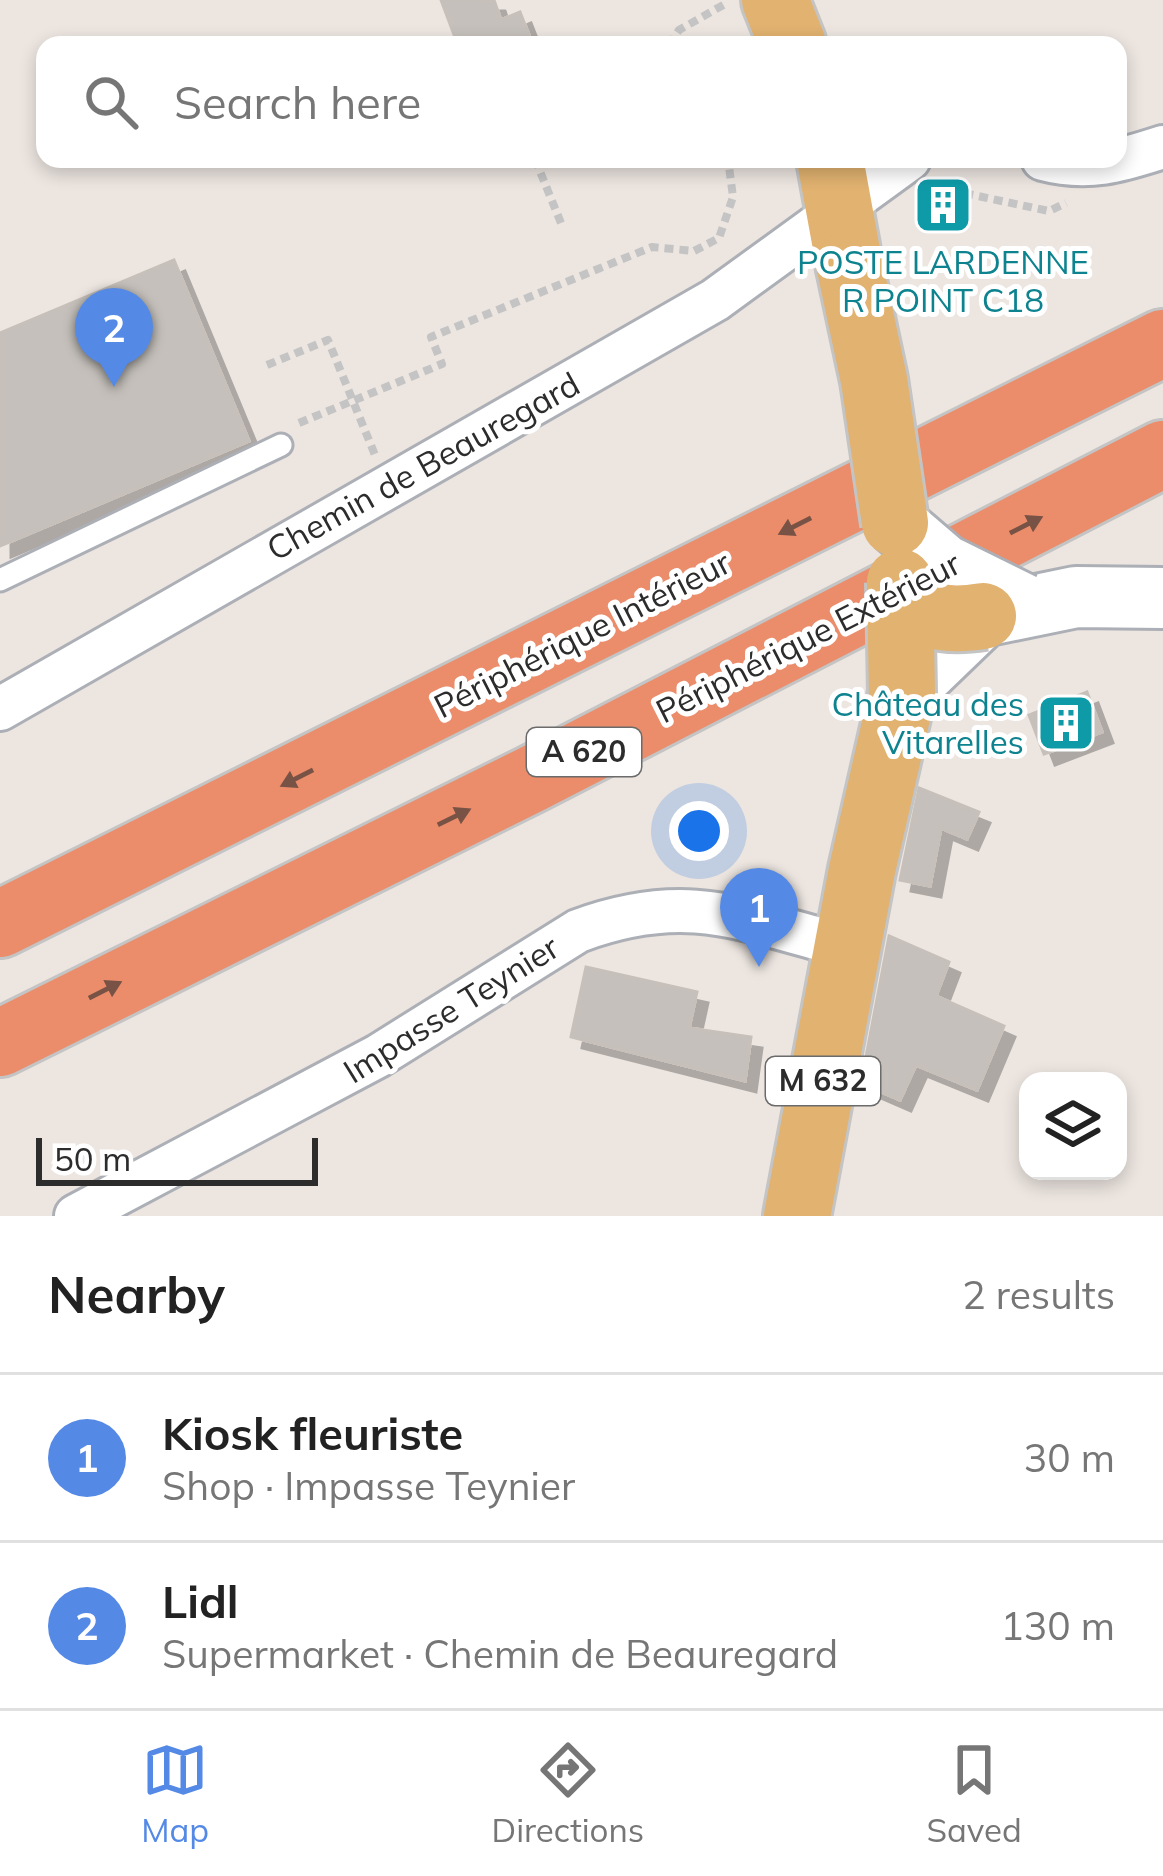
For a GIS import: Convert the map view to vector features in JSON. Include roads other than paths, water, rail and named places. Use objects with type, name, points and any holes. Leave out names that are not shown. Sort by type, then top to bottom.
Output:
[{"type":"highway","name":"Périphérique Intérieur","points":[[0,924],[1163,343]]},
{"type":"highway","name":"Périphérique Extérieur","points":[[0,1043],[532,779],[1163,454]]},
{"type":"main road","points":[[734,0],[751,36]]},
{"type":"main road","points":[[775,0],[790,36]]},
{"type":"main road","points":[[827,188],[874,380],[898,552],[910,603],[931,616],[953,621],[1003,610],[1147,596]]},
{"type":"main road","points":[[898,552],[902,694]]},
{"type":"main road","points":[[902,694],[1003,610]]},
{"type":"main road","name":"M 632","points":[[797,1216],[902,694]]},
{"type":"street","points":[[1127,159],[1163,147]]},
{"type":"street","name":"Chemin de Beauregard","points":[[0,709],[743,283],[793,248],[827,188],[884,168]]},
{"type":"street","name":"Impasse Teynier","points":[[76,1216],[266,1120],[578,931],[620,915],[698,908],[848,946]]},
{"type":"lane","points":[[0,580],[36,558],[281,445]]},
{"type":"place","name":"POSTE LARDENNE R POINT C18","points":[[943,205]]},
{"type":"place","name":"Lidl","points":[[114,387]]},
{"type":"place","name":"Château des Vitarelles","points":[[1066,723]]},
{"type":"place","name":"Kiosk fleuriste","points":[[759,967]]}]
